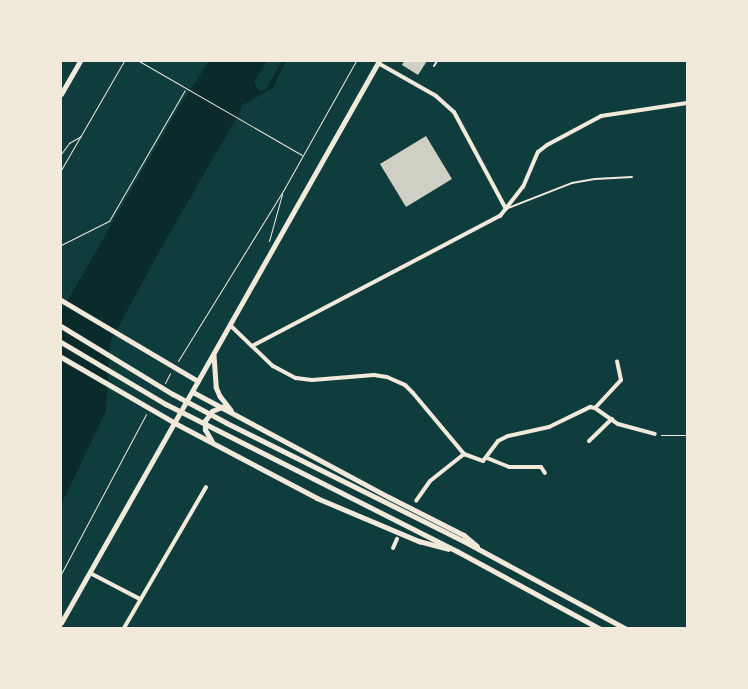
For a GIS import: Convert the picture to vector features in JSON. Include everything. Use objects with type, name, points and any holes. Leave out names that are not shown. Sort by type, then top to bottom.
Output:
[{"type":"main road","points":[[61,94],[80,61]]},
{"type":"main road","points":[[61,357],[175,423]]},
{"type":"street","points":[[61,623],[378,62],[436,96],[454,112],[506,208]]},
{"type":"street","points":[[252,346],[354,291],[479,229],[500,216],[523,187],[538,152],[548,145],[601,116],[687,103]]},
{"type":"street","points":[[61,300],[198,381]]},
{"type":"street","points":[[230,325],[272,366],[296,378],[312,380],[374,375],[397,380],[413,393],[464,454],[482,461],[487,458],[498,441],[508,436],[549,427],[583,409],[595,408],[632,429],[655,434]]},
{"type":"street","points":[[61,326],[157,384],[228,423],[484,552],[625,628]]},
{"type":"street","points":[[61,342],[166,404],[222,434],[457,551],[599,628]]},
{"type":"street","points":[[214,355],[216,387],[226,405],[238,416]]},
{"type":"street","points":[[595,408],[621,380],[617,361]]},
{"type":"street","points":[[193,392],[464,535],[484,552]]},
{"type":"street","points":[[212,442],[205,430],[205,421],[212,411],[222,407]]},
{"type":"street","points":[[589,441],[612,419]]},
{"type":"street","points":[[175,423],[317,498],[419,541],[457,551]]},
{"type":"street","points":[[416,500],[430,481],[464,454]]},
{"type":"street","points":[[487,458],[509,467],[541,466],[546,473]]},
{"type":"street","points":[[124,628],[206,487]]},
{"type":"street","points":[[393,548],[397,539]]},
{"type":"street","points":[[90,573],[140,599]]},
{"type":"lane","points":[[434,66],[438,61]]},
{"type":"lane","points":[[506,208],[572,183],[595,178],[632,177]]},
{"type":"path","points":[[61,170],[124,61]]},
{"type":"path","points":[[139,61],[187,91],[303,156]]},
{"type":"path","points":[[176,364],[283,191],[356,61]]},
{"type":"path","points":[[61,245],[109,220],[187,91]]},
{"type":"path","points":[[61,154],[69,143],[82,135]]},
{"type":"path","points":[[268,248],[283,191]]},
{"type":"path","points":[[162,388],[171,372]]},
{"type":"path","points":[[61,574],[148,411]]},
{"type":"path","points":[[655,434],[687,435]]},
{"type":"water","points":[[209,61],[267,61],[254,82],[259,91],[266,89],[282,61],[286,61],[273,88],[241,106],[241,110],[163,245],[110,342],[106,411],[61,505],[61,312],[181,104]]},
{"type":"building","points":[[404,61],[427,61],[418,75],[402,65]]},
{"type":"building","points":[[426,136],[452,179],[406,207],[380,164]]}]
